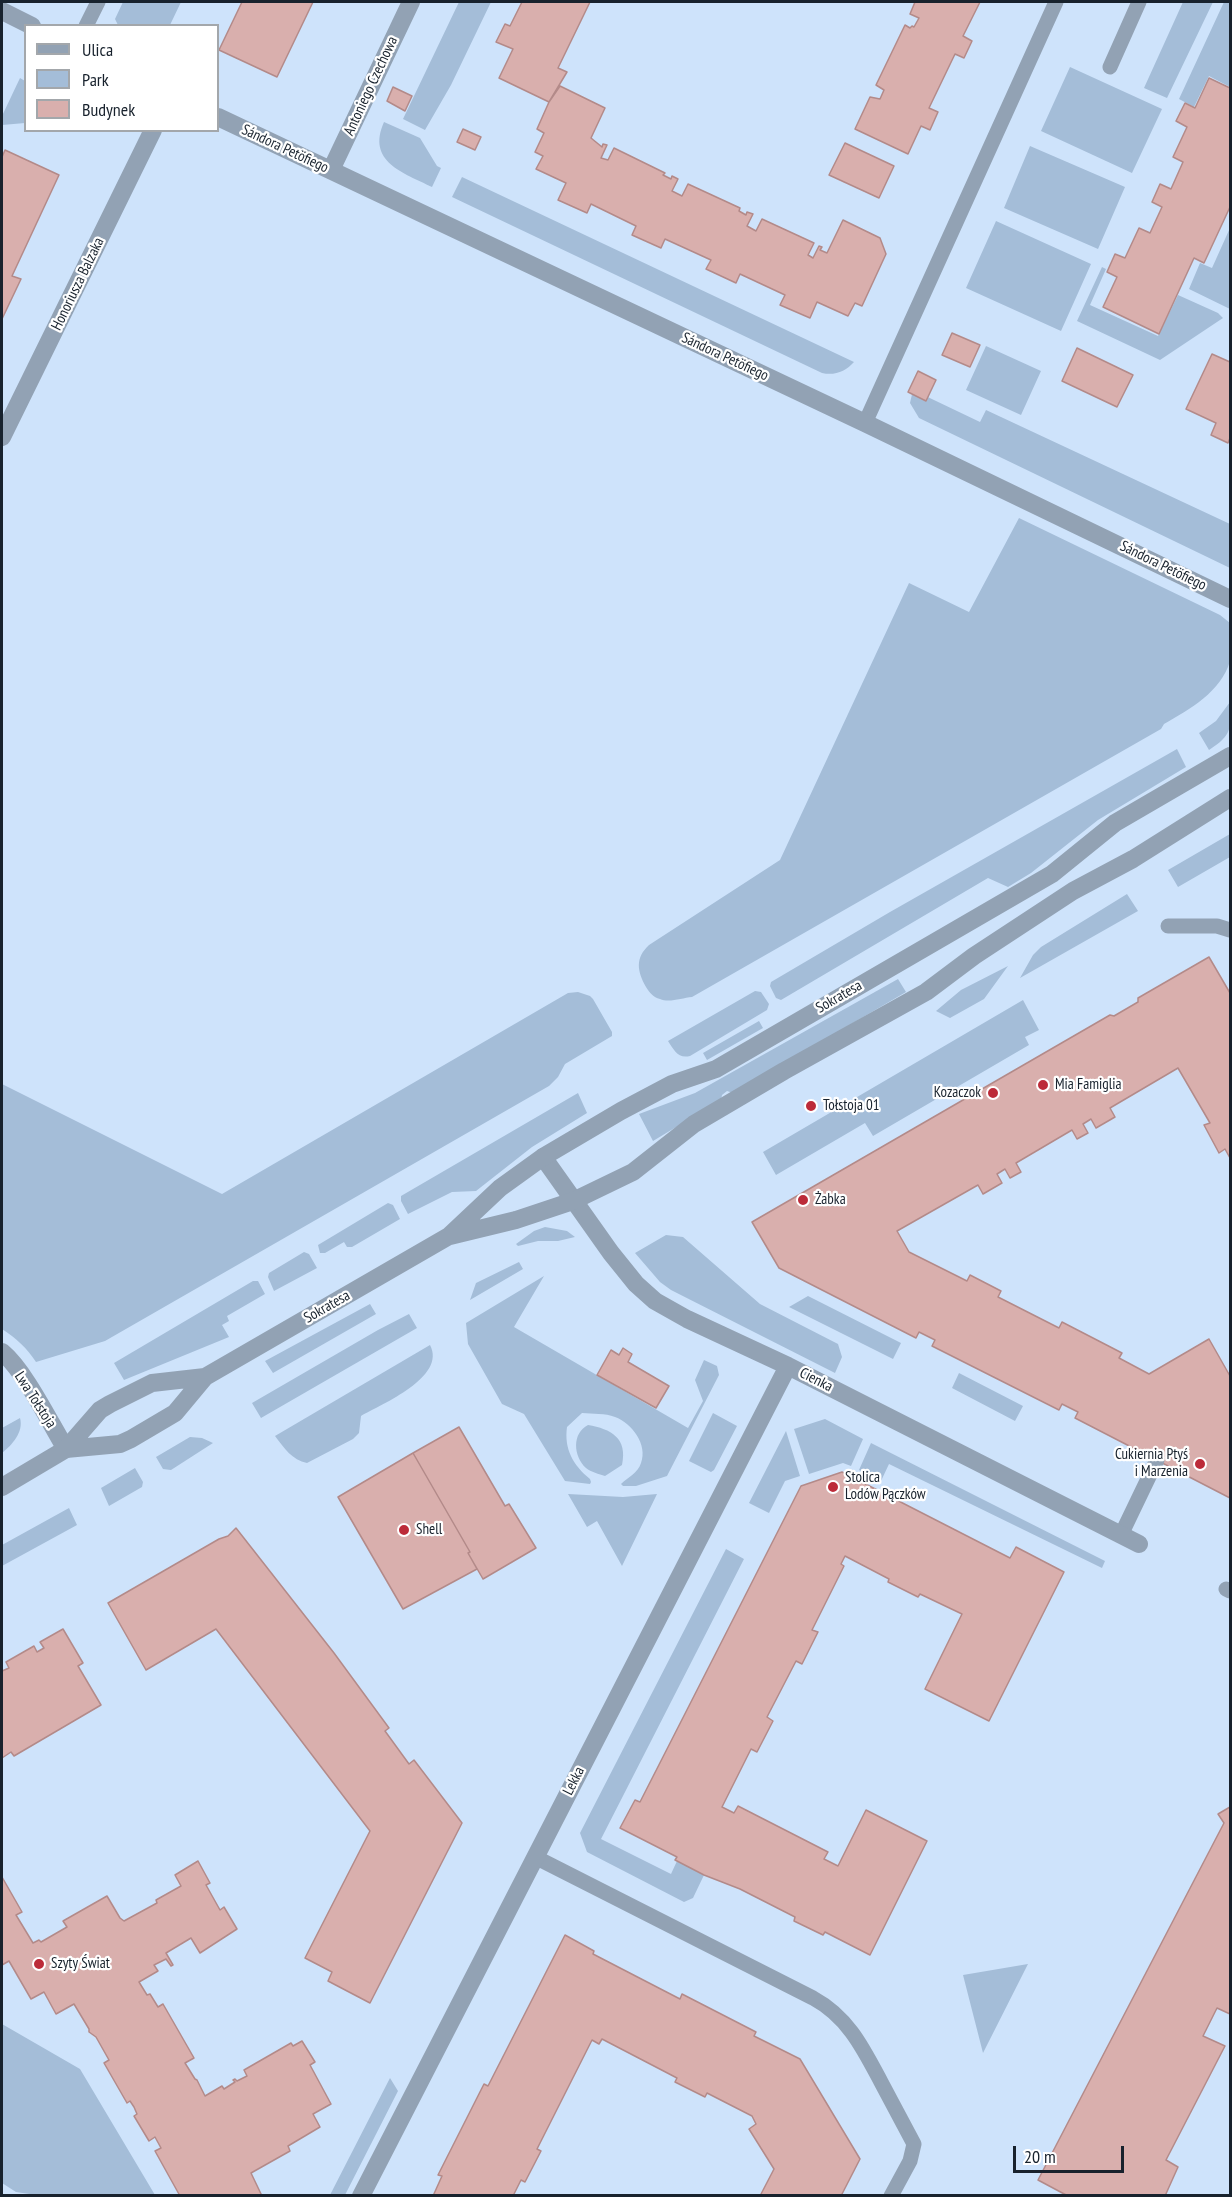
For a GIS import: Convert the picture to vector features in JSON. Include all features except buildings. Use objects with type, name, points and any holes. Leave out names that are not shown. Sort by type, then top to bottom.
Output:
[{"type":"street","name":"Antoniego Czechowa","points":[[331,170],[411,2]]},
{"type":"street","points":[[2,11],[28,24]]},
{"type":"street","name":"Sándora Petöfiego","points":[[219,117],[865,423],[1230,599]]},
{"type":"street","name":"Honoriusza Balzaka","points":[[2,437],[152,132]]},
{"type":"street","name":"Sokratesa","points":[[66,1449],[120,1444],[175,1413],[205,1377],[448,1236],[500,1188],[543,1157],[672,1084],[716,1069],[1052,874],[1115,823],[1230,756]]},
{"type":"street","name":"Sokratesa","points":[[448,1236],[516,1220],[573,1201],[633,1172],[694,1124],[783,1071],[926,992],[974,956],[1073,891],[1133,859],[1230,798]]},
{"type":"street","name":"Cienka","points":[[543,1157],[636,1284],[655,1301],[1139,1544]]},
{"type":"street","name":"Lwa Tołstoja","points":[[2,1352],[34,1396],[66,1449]]},
{"type":"street","name":"Lekka","points":[[361,2196],[788,1366]]},
{"type":"street","name":"Sokratesa","points":[[2,1487],[66,1449],[100,1410],[110,1404],[152,1383],[205,1377]]},
{"type":"lane","points":[[87,24],[98,2]]},
{"type":"lane","points":[[865,423],[1056,2]]},
{"type":"lane","points":[[1110,67],[1139,2]]},
{"type":"lane","points":[[1168,926],[1217,926],[1230,930]]},
{"type":"lane","points":[[1121,1535],[1157,1460]]},
{"type":"lane","points":[[535,1857],[825,2004],[842,2019],[862,2045],[914,2144],[910,2161],[891,2196]]},
{"type":"green space","points":[[123,2],[181,2],[170,24],[118,24],[115,19]]},
{"type":"green space","points":[[459,2],[491,2],[451,85],[425,130],[403,119]]},
{"type":"green space","points":[[1183,2],[1213,2],[1167,98],[1144,88]]},
{"type":"green space","points":[[1224,2],[1230,2],[1230,87],[1209,76],[1194,107],[1179,99]]},
{"type":"green space","points":[[1070,67],[1162,109],[1132,173],[1041,131]]},
{"type":"green space","points":[[20,78],[24,80],[24,123],[2,125],[2,116]]},
{"type":"green space","points":[[384,122],[420,138],[437,166],[441,168],[432,187],[400,171],[384,156],[380,147],[380,136]]},
{"type":"green space","points":[[1030,146],[1125,187],[1098,249],[1004,208]]},
{"type":"green space","points":[[462,177],[854,362],[840,372],[822,373],[452,197]]},
{"type":"green space","points":[[996,221],[1091,264],[1061,331],[966,288]]},
{"type":"green space","points":[[1230,228],[1230,309],[1189,289],[1200,263],[1212,268]]},
{"type":"green space","points":[[1102,267],[1106,269],[1090,305],[1158,336],[1178,295],[1218,313],[1223,318],[1160,360],[1077,321]]},
{"type":"green space","points":[[986,346],[1041,371],[1021,415],[966,390]]},
{"type":"green space","points":[[913,390],[980,422],[986,410],[1230,524],[1230,568],[919,418],[910,403]]},
{"type":"green space","points":[[1019,518],[1220,615],[1230,623],[1230,661],[1220,682],[1212,691],[1164,724],[1161,729],[692,997],[667,1001],[650,993],[639,970],[644,950],[780,860],[909,583],[969,612]]},
{"type":"green space","points":[[1230,702],[1230,726],[1226,736],[1209,750],[1199,733],[1216,721]]},
{"type":"green space","points":[[1177,749],[1186,767],[1098,820],[1031,873],[1008,887],[988,878],[781,1000],[776,998],[770,986],[771,982]]},
{"type":"green space","points":[[1230,834],[1230,857],[1178,887],[1168,870]]},
{"type":"green space","points":[[1127,894],[1138,911],[1020,978],[1033,955],[1041,947]]},
{"type":"green space","points":[[1008,966],[984,999],[950,1018],[936,1011],[961,990]]},
{"type":"green space","points":[[898,979],[906,992],[733,1093],[727,1091],[722,1095],[721,1100],[653,1141],[639,1114],[695,1093]]},
{"type":"green space","points":[[755,991],[761,992],[769,1004],[767,1010],[690,1056],[679,1055],[668,1041]]},
{"type":"green space","points":[[578,992],[593,999],[612,1032],[612,1036],[565,1064],[558,1077],[549,1086],[105,1341],[36,1362],[21,1344],[2,1329],[2,1084],[222,1194],[568,993]]},
{"type":"green space","points":[[1023,1000],[1039,1030],[1025,1037],[1029,1045],[873,1136],[865,1123],[776,1175],[763,1152]]},
{"type":"green space","points":[[759,1021],[763,1028],[707,1060],[703,1053]]},
{"type":"green space","points":[[578,1093],[587,1113],[532,1147],[476,1191],[452,1192],[408,1214],[401,1201],[401,1196]]},
{"type":"green space","points":[[388,1203],[393,1205],[400,1219],[352,1247],[347,1247],[344,1242],[325,1253],[320,1253],[318,1245]]},
{"type":"green space","points":[[545,1227],[567,1231],[575,1237],[558,1241],[538,1241],[518,1246],[516,1244],[534,1231]]},
{"type":"green space","points":[[666,1235],[683,1237],[760,1304],[838,1344],[842,1357],[835,1373],[671,1290],[660,1282],[635,1253]]},
{"type":"green space","points":[[304,1252],[309,1254],[317,1268],[274,1291],[268,1277],[269,1273]]},
{"type":"green space","points":[[519,1262],[523,1269],[470,1300],[476,1283]]},
{"type":"green space","points":[[544,1276],[514,1327],[688,1428],[703,1401],[695,1380],[704,1360],[717,1366],[719,1375],[667,1476],[636,1486],[623,1486],[621,1484],[640,1466],[643,1456],[637,1436],[633,1429],[615,1417],[582,1413],[567,1427],[566,1435],[568,1449],[574,1462],[591,1482],[590,1484],[565,1481],[524,1414],[502,1404],[468,1344],[466,1323]]},
{"type":"green space","points":[[253,1281],[258,1281],[265,1294],[227,1316],[229,1321],[222,1325],[229,1337],[124,1380],[114,1363]]},
{"type":"green space","points":[[808,1296],[901,1343],[893,1359],[789,1307]]},
{"type":"green space","points":[[370,1304],[376,1314],[273,1373],[265,1361]]},
{"type":"green space","points":[[409,1314],[417,1328],[261,1418],[252,1403]]},
{"type":"green space","points":[[430,1345],[433,1357],[429,1368],[421,1378],[397,1397],[361,1416],[359,1433],[353,1439],[307,1463],[293,1456],[275,1436]]},
{"type":"green space","points":[[959,1373],[1023,1406],[1015,1421],[952,1388]]},
{"type":"green space","points":[[713,1413],[737,1426],[711,1472],[689,1461]]},
{"type":"green space","points":[[20,1418],[19,1433],[2,1453],[2,1428]]},
{"type":"green space","points":[[825,1419],[863,1439],[851,1466],[843,1463],[809,1474],[794,1429]]},
{"type":"green space","points":[[588,1425],[604,1429],[616,1436],[622,1448],[622,1465],[605,1476],[586,1468],[577,1451],[579,1433]]},
{"type":"green space","points":[[786,1431],[800,1476],[785,1481],[769,1513],[749,1503]]},
{"type":"green space","points":[[190,1437],[202,1438],[213,1443],[171,1470],[163,1469],[156,1457]]},
{"type":"green space","points":[[871,1443],[1105,1561],[1102,1568],[889,1464],[881,1481],[859,1470]]},
{"type":"green space","points":[[135,1468],[143,1482],[142,1487],[109,1506],[101,1488]]},
{"type":"green space","points":[[568,1494],[623,1497],[657,1494],[622,1566],[597,1521],[587,1527]]},
{"type":"green space","points":[[69,1508],[77,1525],[2,1566],[2,1545]]},
{"type":"green space","points":[[726,1549],[744,1559],[601,1839],[671,1874],[677,1861],[704,1875],[693,1898],[684,1902],[587,1852],[580,1833]]},
{"type":"green space","points":[[1028,1964],[983,2053],[963,1975]]},
{"type":"green space","points":[[2,2024],[80,2069],[155,2195],[36,2195],[16,2192],[2,2183]]},
{"type":"green space","points":[[390,2078],[398,2091],[345,2195],[330,2195]]},
{"type":"place","name":"Mia Famiglia","points":[[1043,1085]]},
{"type":"place","name":"Kozaczok","points":[[993,1093]]},
{"type":"place","name":"Tołstoja 01","points":[[811,1106]]},
{"type":"place","name":"Żabka","points":[[803,1200]]},
{"type":"place","name":"Cukiernia Ptyś i Marzenia","points":[[1200,1464]]},
{"type":"place","name":"Stolica Lodów Pączków","points":[[833,1487]]},
{"type":"place","name":"Shell","points":[[404,1530]]},
{"type":"place","name":"Szyty Świat","points":[[39,1964]]}]
